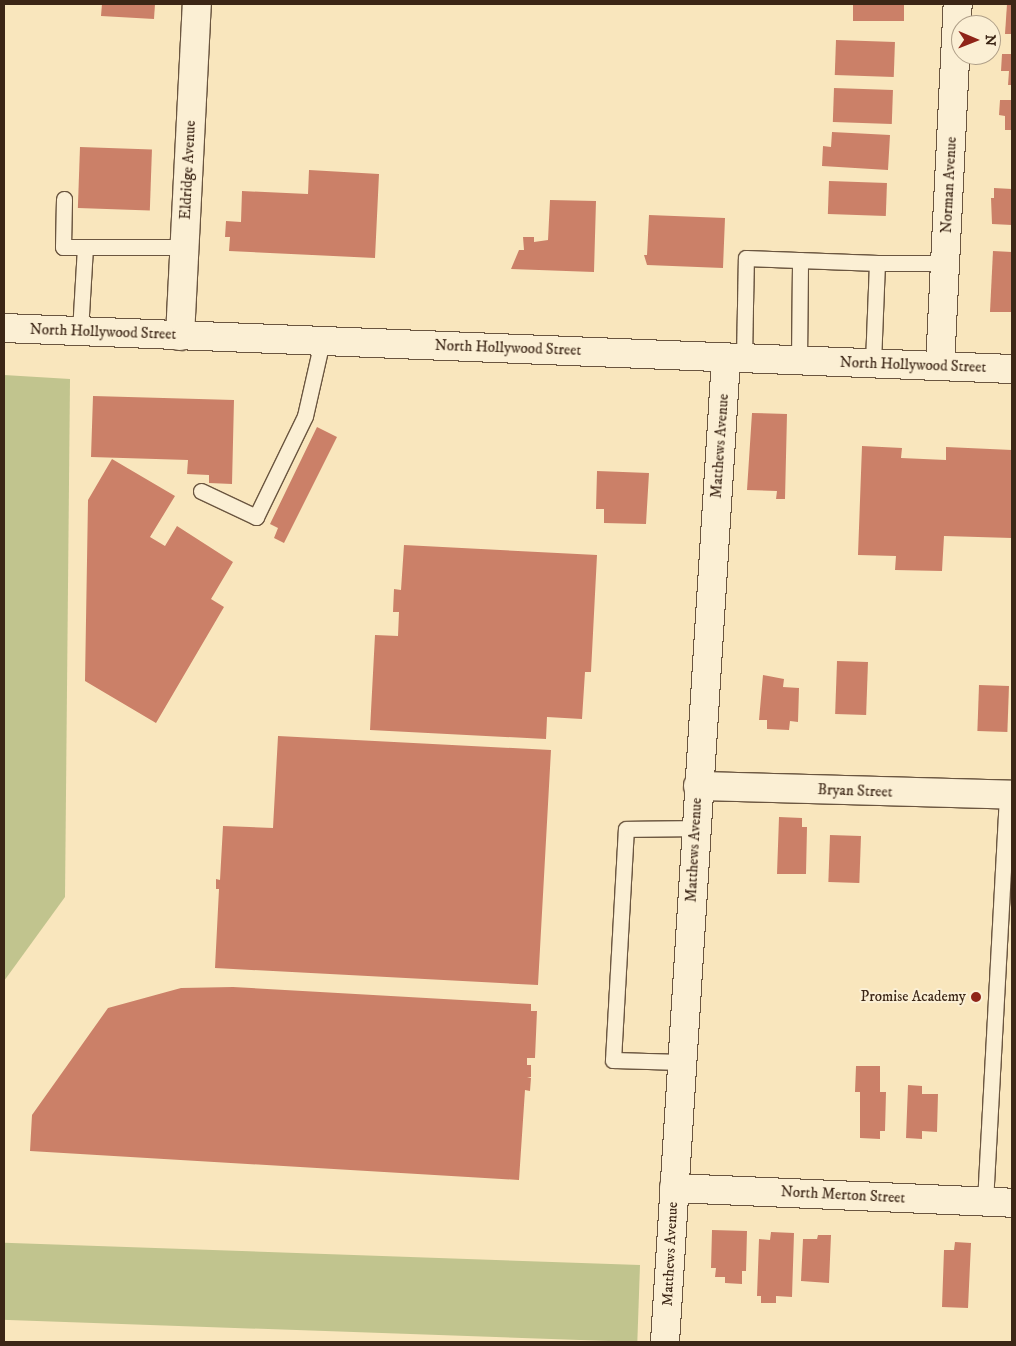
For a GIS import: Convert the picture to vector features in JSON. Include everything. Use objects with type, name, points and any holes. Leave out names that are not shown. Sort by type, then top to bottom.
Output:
[{"type":"street","name":"Eldridge Avenue","points":[[180,336],[197,4]]},
{"type":"street","name":"Norman Avenue","points":[[940,366],[958,4]]},
{"type":"street","name":"North Hollywood Street","points":[[4,328],[1012,369]]},
{"type":"street","name":"Matthews Avenue","points":[[665,1342],[695,828],[735,358]]},
{"type":"street","name":"Bryan Street","points":[[698,786],[1010,795]]},
{"type":"street","name":"North Merton Street","points":[[674,1188],[1012,1203]]},
{"type":"lane","points":[[64,199],[63,246],[184,247]]},
{"type":"lane","points":[[80,331],[85,247]]},
{"type":"lane","points":[[735,358],[746,258],[877,263],[945,263]]},
{"type":"lane","points":[[799,360],[800,260]]},
{"type":"lane","points":[[873,364],[877,263]]},
{"type":"lane","points":[[201,491],[256,517],[305,416],[322,341]]},
{"type":"lane","points":[[985,1202],[1010,795]]},
{"type":"lane","points":[[682,1062],[614,1060],[625,838],[626,829],[695,828]]},
{"type":"green space","points":[[4,375],[70,379],[65,897],[4,981]]},
{"type":"green space","points":[[4,1243],[640,1265],[637,1342],[4,1320]]},
{"type":"building","points":[[102,4],[155,4],[154,19],[101,16]]},
{"type":"building","points":[[853,4],[904,4],[904,21],[853,21]]},
{"type":"building","points":[[1007,4],[1012,4],[1012,34],[1005,34]]},
{"type":"building","points":[[836,40],[895,42],[894,77],[835,75]]},
{"type":"building","points":[[1002,54],[1012,54],[1012,85],[1008,85],[1009,71],[1001,71]]},
{"type":"building","points":[[834,88],[893,90],[892,124],[833,122]]},
{"type":"building","points":[[1000,100],[1012,100],[1012,130],[1005,130],[1005,116],[999,115]]},
{"type":"building","points":[[832,132],[890,135],[888,170],[822,166],[823,146],[831,147]]},
{"type":"building","points":[[80,147],[152,150],[150,210],[78,208]]},
{"type":"building","points":[[309,170],[379,174],[375,258],[229,251],[230,237],[225,237],[226,221],[241,222],[242,191],[308,194]]},
{"type":"building","points":[[829,181],[887,183],[886,216],[828,214]]},
{"type":"building","points":[[994,188],[1012,189],[1012,225],[992,224],[991,198],[994,198]]},
{"type":"building","points":[[550,200],[596,201],[594,272],[511,269],[519,250],[524,250],[523,237],[534,237],[534,242],[548,240]]},
{"type":"building","points":[[649,215],[725,218],[723,268],[647,265],[644,255],[647,255]]},
{"type":"building","points":[[993,251],[1012,252],[1012,312],[990,312]]},
{"type":"building","points":[[93,396],[234,400],[232,484],[209,483],[209,475],[187,474],[188,460],[91,457]]},
{"type":"building","points":[[752,413],[787,414],[785,499],[776,499],[777,491],[747,490]]},
{"type":"building","points":[[317,427],[337,437],[284,543],[274,538],[278,528],[270,524]]},
{"type":"building","points":[[862,446],[902,448],[901,458],[946,460],[946,447],[1012,450],[1012,538],[944,536],[942,571],[895,570],[896,556],[858,555]]},
{"type":"building","points":[[112,459],[175,496],[150,537],[165,546],[177,526],[233,562],[211,599],[224,607],[156,723],[85,681],[88,500]]},
{"type":"building","points":[[597,471],[649,473],[646,524],[604,523],[604,509],[596,509]]},
{"type":"building","points":[[404,545],[597,555],[591,672],[585,672],[582,719],[547,717],[546,739],[370,730],[375,635],[398,636],[399,612],[393,612],[394,589],[401,590]]},
{"type":"building","points":[[837,661],[868,662],[866,715],[835,714]]},
{"type":"building","points":[[763,675],[784,679],[783,687],[799,688],[798,722],[790,721],[789,730],[767,729],[767,720],[759,720]]},
{"type":"building","points":[[979,685],[1009,686],[1007,732],[977,731]]},
{"type":"building","points":[[278,736],[551,750],[538,985],[215,968],[219,889],[216,889],[216,879],[220,880],[223,826],[273,828]]},
{"type":"building","points":[[779,817],[802,818],[802,827],[807,827],[806,874],[777,874]]},
{"type":"building","points":[[830,835],[861,836],[859,883],[828,882]]},
{"type":"building","points":[[233,987],[531,1004],[531,1011],[537,1011],[535,1058],[527,1058],[527,1065],[531,1065],[531,1077],[527,1077],[531,1078],[530,1091],[525,1090],[519,1180],[30,1151],[32,1115],[108,1008],[181,988]]},
{"type":"building","points":[[856,1066],[880,1066],[880,1092],[886,1092],[885,1131],[880,1131],[880,1139],[860,1138],[860,1092],[855,1092]]},
{"type":"building","points":[[908,1085],[922,1086],[922,1094],[938,1094],[937,1132],[922,1131],[922,1139],[906,1138]]},
{"type":"building","points":[[712,1230],[747,1231],[746,1271],[742,1271],[742,1284],[725,1283],[725,1277],[715,1277],[716,1268],[711,1268]]},
{"type":"building","points":[[771,1232],[794,1233],[792,1297],[776,1296],[776,1303],[761,1303],[761,1296],[757,1296],[759,1239],[770,1240]]},
{"type":"building","points":[[818,1235],[831,1235],[829,1283],[801,1281],[803,1239],[817,1239]]},
{"type":"building","points":[[955,1242],[971,1243],[968,1308],[942,1307],[944,1250],[954,1250]]},
{"type":"place","name":"Promise Academy","points":[[976,997]]}]
